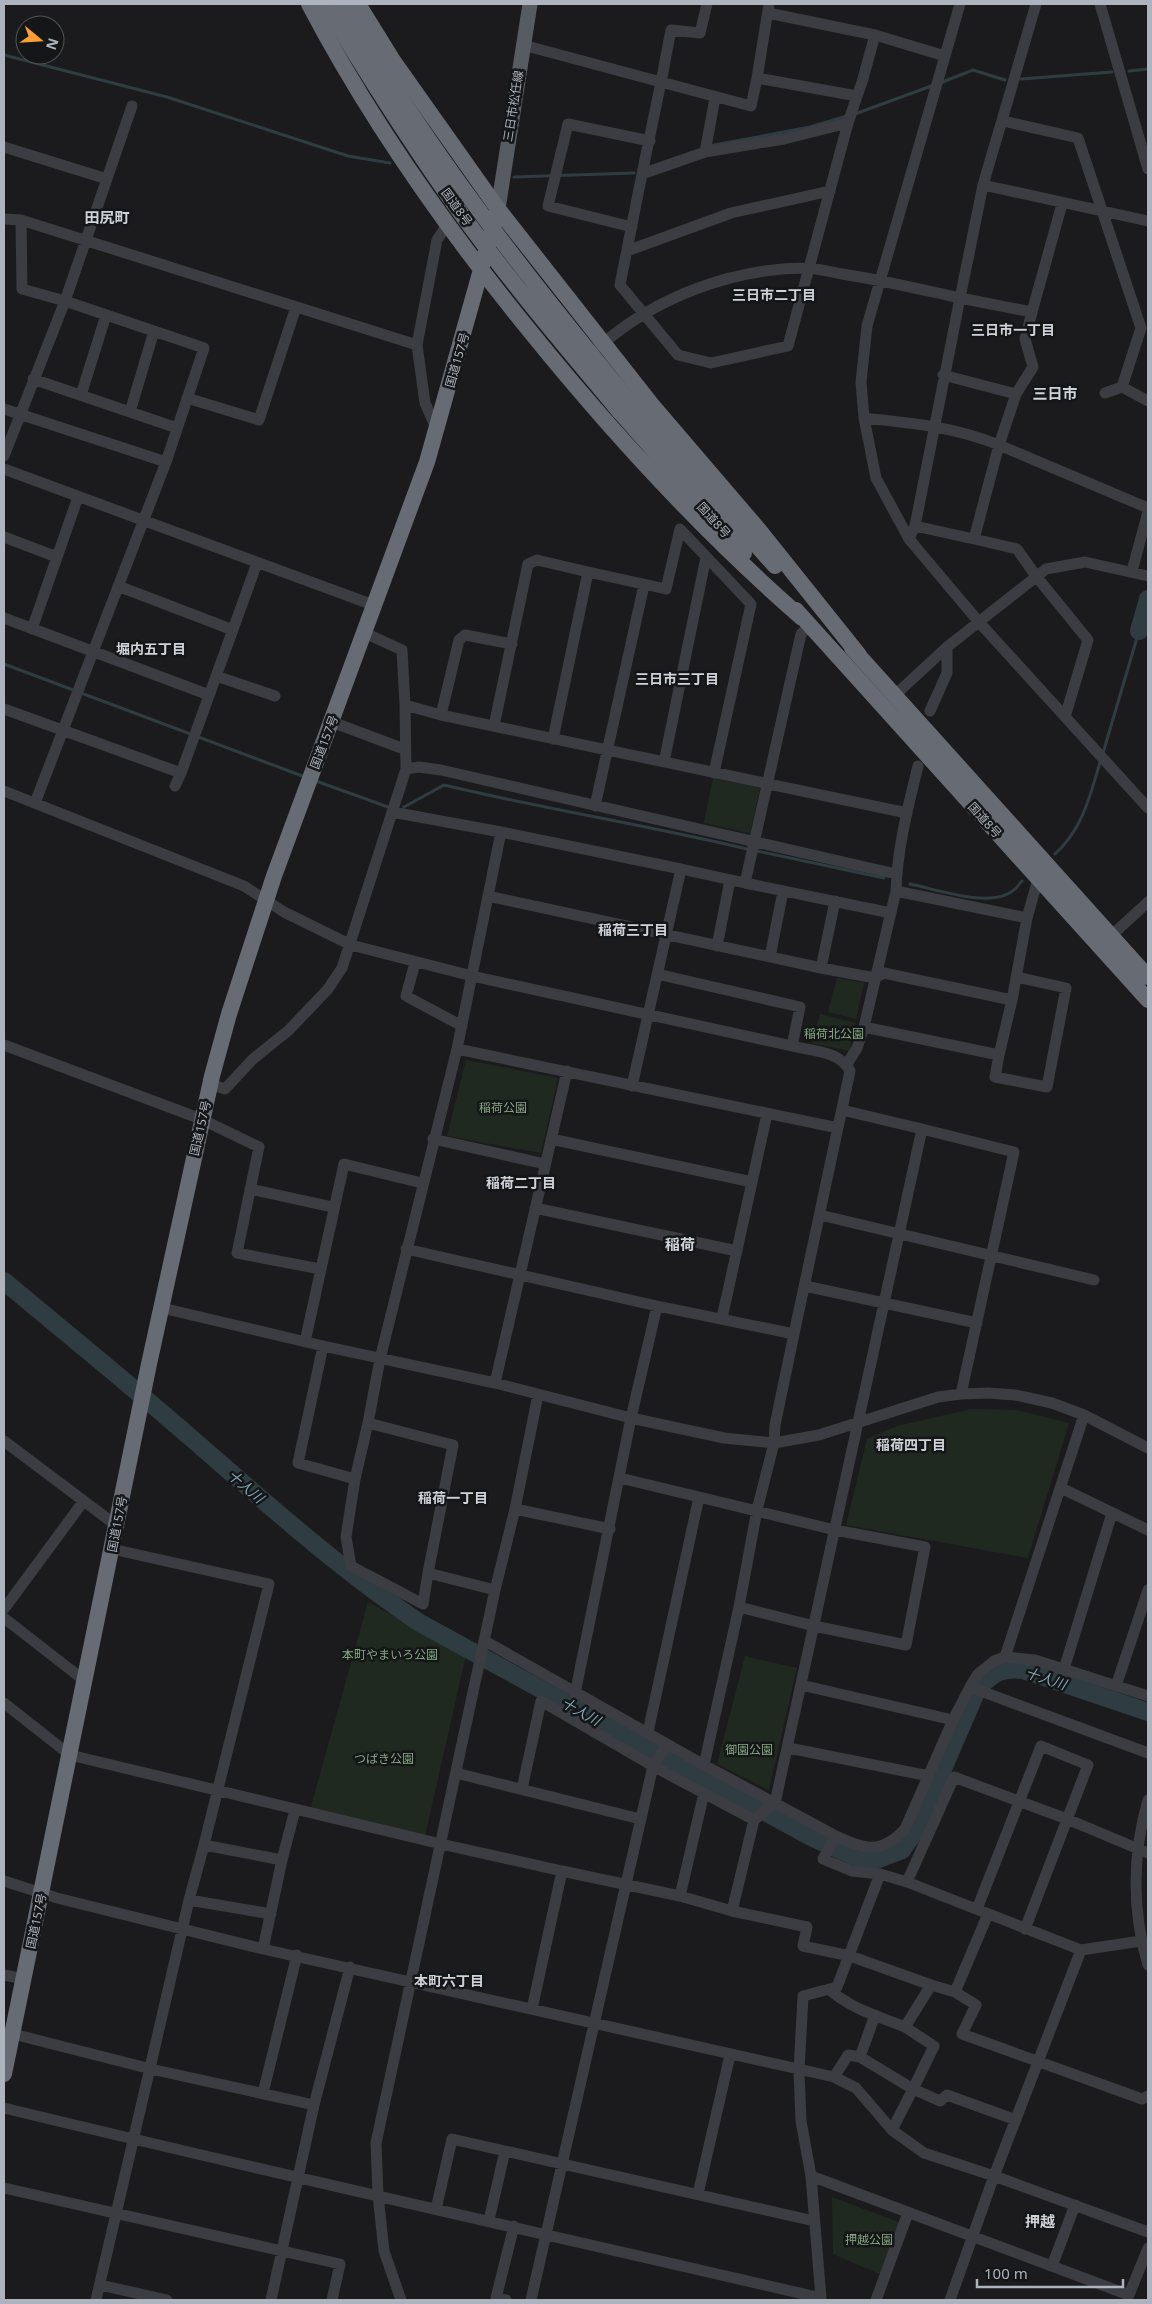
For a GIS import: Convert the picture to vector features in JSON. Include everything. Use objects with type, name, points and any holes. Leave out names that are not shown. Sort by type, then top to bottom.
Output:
[{"type":"highway","points":[[309,4],[338,60],[446,226],[481,271],[566,376],[646,468],[744,567],[806,622]]},
{"type":"highway","name":"国道8号","points":[[325,4],[382,96],[453,202],[540,315],[858,655],[1148,977]]},
{"type":"highway","name":"国道8号","points":[[343,4],[374,56],[462,187],[567,325],[625,407],[806,622],[1148,1000]]},
{"type":"highway","points":[[358,4],[392,59],[498,209],[602,344],[759,530],[858,655]]},
{"type":"highway","name":"国道157号","points":[[4,2074],[142,1397],[210,1084],[229,1014],[266,899],[376,606],[437,431],[498,209]]},
{"type":"main road","name":"三日市松任線","points":[[498,209],[530,4]]},
{"type":"street","points":[[706,4],[700,33],[671,30],[620,285],[678,355],[711,364],[788,346],[852,111],[875,35]]},
{"type":"street","points":[[960,4],[867,326],[861,382],[864,418],[876,478],[909,539],[978,621],[1148,808]]},
{"type":"street","points":[[909,539],[915,526],[943,375],[983,185],[1036,4]]},
{"type":"street","points":[[1100,4],[1148,169]]},
{"type":"street","points":[[523,45],[750,106],[757,78],[768,8],[875,35],[945,56]]},
{"type":"street","points":[[757,78],[852,111]]},
{"type":"street","points":[[705,148],[715,98]]},
{"type":"street","points":[[4,456],[65,301],[132,106]]},
{"type":"street","points":[[642,174],[705,148],[784,139],[852,111]]},
{"type":"street","points":[[1003,121],[1078,138],[1141,328],[1122,387]]},
{"type":"street","points":[[632,227],[548,206],[568,124],[650,141]]},
{"type":"street","points":[[4,147],[107,179]]},
{"type":"street","points":[[983,185],[1062,204],[1148,221]]},
{"type":"street","points":[[627,251],[731,213],[830,191]]},
{"type":"street","points":[[974,539],[1016,394],[1033,367],[1025,339],[1062,204]]},
{"type":"street","points":[[4,219],[21,220],[417,345]]},
{"type":"street","points":[[21,220],[22,289],[65,301],[204,348],[166,462],[35,803]]},
{"type":"street","points":[[437,431],[425,403],[417,345],[437,240],[446,226]]},
{"type":"street","points":[[566,376],[602,344],[643,314],[693,289],[748,273],[809,268],[879,280],[1032,312]]},
{"type":"street","points":[[187,398],[258,420],[296,307]]},
{"type":"street","points":[[81,395],[106,315]]},
{"type":"street","points":[[130,412],[154,331]]},
{"type":"street","points":[[943,375],[1016,394]]},
{"type":"street","points":[[33,379],[177,428]]},
{"type":"street","points":[[1105,393],[1122,387],[1148,401]]},
{"type":"street","points":[[4,409],[166,462]]},
{"type":"street","points":[[864,418],[935,425],[973,434],[1148,508]]},
{"type":"street","points":[[4,469],[376,606]]},
{"type":"street","points":[[32,628],[78,497]]},
{"type":"street","points":[[1134,572],[1148,512]]},
{"type":"street","points":[[915,526],[1017,549],[1036,576],[1088,640],[1065,717]]},
{"type":"street","points":[[494,726],[528,564],[537,560],[666,589],[680,529],[751,604],[714,773]]},
{"type":"street","points":[[4,537],[57,557]]},
{"type":"street","points":[[664,762],[706,557]]},
{"type":"street","points":[[894,696],[978,621],[1046,569],[1085,562],[1148,576]]},
{"type":"street","points":[[175,786],[257,563]]},
{"type":"street","points":[[553,739],[588,572]]},
{"type":"street","points":[[595,806],[644,585]]},
{"type":"street","points":[[118,586],[233,630]]},
{"type":"street","points":[[4,618],[209,695]]},
{"type":"street","points":[[745,883],[801,634],[806,622]]},
{"type":"street","points":[[210,1084],[225,1089],[253,1058],[288,1030],[328,989],[342,968],[351,945],[406,769],[402,650],[365,633]]},
{"type":"street","points":[[441,715],[458,640],[465,635],[512,644]]},
{"type":"street","points":[[930,711],[947,673],[947,648]]},
{"type":"street","points":[[216,676],[275,696]]},
{"type":"street","points":[[405,705],[441,715],[907,813]]},
{"type":"street","points":[[4,708],[181,773]]},
{"type":"street","points":[[332,722],[404,749]]},
{"type":"street","points":[[847,1064],[857,1048],[864,1027],[896,891],[896,874],[918,766]]},
{"type":"street","points":[[406,769],[420,767],[441,770],[896,874]]},
{"type":"street","points":[[4,791],[244,886],[284,912],[351,945],[472,976],[840,1057],[847,1064],[850,1071],[775,1425],[774,1443],[757,1510],[739,1607],[704,1765]]},
{"type":"street","points":[[392,812],[502,832],[891,913]]},
{"type":"street","points":[[368,1423],[453,1445],[423,1604],[351,1566],[346,1537],[355,1480],[380,1359],[422,1183],[457,1049],[502,832]]},
{"type":"street","points":[[632,1086],[681,870]]},
{"type":"street","points":[[1017,977],[1066,988],[1047,1087],[996,1077],[1027,918],[1038,879]]},
{"type":"street","points":[[717,946],[730,880]]},
{"type":"street","points":[[770,957],[783,891]]},
{"type":"street","points":[[896,891],[1027,918]]},
{"type":"street","points":[[488,896],[821,968],[875,978],[884,973],[1012,1000]]},
{"type":"street","points":[[821,968],[835,901]]},
{"type":"street","points":[[1112,935],[1148,902]]},
{"type":"street","points":[[415,962],[406,996],[462,1026]]},
{"type":"street","points":[[657,974],[800,1007],[792,1046]]},
{"type":"street","points":[[864,1027],[1000,1055]]},
{"type":"street","points":[[4,1045],[201,1119],[259,1147],[236,1252],[320,1269]]},
{"type":"street","points":[[457,1049],[838,1128]]},
{"type":"street","points":[[495,1384],[567,1071]]},
{"type":"street","points":[[842,1110],[1014,1152],[993,1255],[961,1394]]},
{"type":"street","points":[[722,1318],[767,1114]]},
{"type":"street","points":[[732,1911],[756,1818],[773,1805],[788,1748],[922,1129]]},
{"type":"street","points":[[551,1139],[752,1182]]},
{"type":"street","points":[[433,1140],[545,1164]]},
{"type":"street","points":[[304,1342],[344,1164],[422,1183]]},
{"type":"street","points":[[250,1189],[333,1207]]},
{"type":"street","points":[[535,1208],[737,1251]]},
{"type":"street","points":[[820,1215],[1094,1280]]},
{"type":"street","points":[[406,1249],[657,1306],[794,1334]]},
{"type":"street","points":[[805,1286],[977,1323]]},
{"type":"street","points":[[575,1694],[631,1418],[657,1306]]},
{"type":"street","points":[[162,1308],[724,1438],[774,1443],[818,1435],[913,1404],[961,1394],[1015,1395],[1052,1403],[1084,1415],[1148,1448]]},
{"type":"street","points":[[323,1346],[298,1463],[355,1480]]},
{"type":"street","points":[[401,2300],[384,2251],[378,2195],[376,2143],[495,1590],[515,1509],[538,1395]]},
{"type":"street","points":[[1005,1657],[1062,1488],[1084,1415]]},
{"type":"street","points":[[4,1441],[117,1526]]},
{"type":"street","points":[[620,1478],[835,1530],[925,1547],[906,1645],[814,1626],[739,1607]]},
{"type":"street","points":[[1062,1488],[1148,1530]]},
{"type":"street","points":[[648,1732],[699,1497]]},
{"type":"street","points":[[4,1609],[83,1502]]},
{"type":"street","points":[[515,1509],[610,1528]]},
{"type":"street","points":[[1064,1669],[1112,1513]]},
{"type":"street","points":[[96,2300],[118,2214],[189,1900],[269,1584],[112,1549]]},
{"type":"street","points":[[428,1573],[495,1590]]},
{"type":"street","points":[[1116,1686],[1148,1590]]},
{"type":"street","points":[[4,1618],[85,1681]]},
{"type":"street","points":[[484,1644],[648,1732],[665,1746],[704,1765],[835,1838],[855,1845],[873,1848],[893,1842],[906,1829],[953,1720],[973,1688],[978,1674],[994,1661],[1005,1657],[1035,1660],[1148,1696]]},
{"type":"street","points":[[801,1685],[953,1720]]},
{"type":"street","points":[[973,1688],[1148,1753]]},
{"type":"street","points":[[522,1790],[541,1701],[655,1763],[704,1793],[756,1818]]},
{"type":"street","points":[[4,1703],[70,1755],[295,1810],[626,1886],[680,1896],[732,1911],[806,1927],[803,1946],[850,1956],[955,1992],[976,2004],[962,2034],[1142,2099],[1148,2096]]},
{"type":"street","points":[[531,2300],[548,2235],[640,1819],[655,1763],[665,1746]]},
{"type":"street","points":[[977,1909],[1041,1746],[1088,1765],[1025,1929]]},
{"type":"street","points":[[788,1748],[928,1776]]},
{"type":"street","points":[[456,1773],[640,1819]]},
{"type":"street","points":[[907,1882],[954,1777],[1067,1819],[1143,1851]]},
{"type":"street","points":[[680,1896],[704,1793]]},
{"type":"street","points":[[1148,1800],[1143,1851],[1135,1893],[1141,1941],[1148,1965]]},
{"type":"street","points":[[263,1949],[295,1810]]},
{"type":"street","points":[[835,1838],[823,1859],[852,1871],[880,1874],[907,1882],[1081,1950],[1141,1941]]},
{"type":"street","points":[[204,1845],[282,1860]]},
{"type":"street","points":[[532,2009],[562,1871]]},
{"type":"street","points":[[4,2108],[821,2299],[811,2176],[801,2121],[799,2071],[803,1996],[837,1987],[880,1874]]},
{"type":"street","points":[[4,1882],[41,1894],[182,1930],[799,2071],[834,2077],[856,2088],[892,2130],[924,2153],[994,2176],[1148,2232]]},
{"type":"street","points":[[189,1900],[271,1914]]},
{"type":"street","points":[[955,1992],[988,1914]]},
{"type":"street","points":[[950,2300],[994,2176],[1040,2062],[1081,1950]]},
{"type":"street","points":[[263,2093],[297,1955]]},
{"type":"street","points":[[271,2300],[314,2105],[350,1967]]},
{"type":"street","points":[[4,1975],[24,1980]]},
{"type":"street","points":[[905,2027],[931,1985]]},
{"type":"street","points":[[829,1989],[836,1996],[905,2027],[934,2046],[892,2130]]},
{"type":"street","points":[[860,2057],[875,2015]]},
{"type":"street","points":[[13,2034],[151,2069],[314,2105]]},
{"type":"street","points":[[698,2194],[730,2055]]},
{"type":"street","points":[[834,2077],[848,2055],[860,2057],[913,2089],[940,2101],[948,2095],[1016,2120]]},
{"type":"street","points":[[436,2209],[452,2138],[814,2221]]},
{"type":"street","points":[[489,2220],[505,2151]]},
{"type":"street","points":[[811,2176],[1052,2266],[1128,2298],[1148,2248]]},
{"type":"street","points":[[4,2188],[340,2264],[332,2300]]},
{"type":"street","points":[[1052,2266],[1075,2206]]},
{"type":"street","points":[[876,2300],[908,2212]]},
{"type":"street","points":[[506,2300],[496,2298],[514,2226]]},
{"type":"street","points":[[100,2286],[167,2300]]},
{"type":"green space","points":[[713,778],[760,788],[750,833],[704,823]]},
{"type":"green space","points":[[837,978],[864,983],[856,1019],[828,1012]]},
{"type":"green space","name":"稲荷北公園","points":[[820,1014],[856,1023],[849,1051],[812,1043]]},
{"type":"green space","name":"稲荷公園","points":[[466,1060],[558,1078],[541,1153],[447,1136]]},
{"type":"green space","points":[[971,1409],[1017,1410],[1069,1423],[1028,1558],[846,1525],[867,1439],[897,1426]]},
{"type":"green space","name":"つばき公園","points":[[368,1602],[466,1655],[425,1836],[310,1810]]},
{"type":"green space","name":"御園公園","points":[[745,1656],[797,1668],[769,1790],[717,1764]]},
{"type":"green space","name":"押越公園","points":[[832,2197],[904,2224],[884,2276],[833,2254]]},
{"type":"waterway","points":[[4,55],[167,97],[348,156],[390,163]]},
{"type":"waterway","points":[[1129,71],[1148,69]]},
{"type":"waterway","points":[[940,83],[973,70],[1005,80]]},
{"type":"waterway","points":[[1021,79],[1112,72]]},
{"type":"waterway","points":[[855,114],[934,85]]},
{"type":"waterway","points":[[709,146],[810,127],[847,116]]},
{"type":"waterway","points":[[514,177],[634,173]]},
{"type":"waterway","points":[[1139,631],[1148,599]]},
{"type":"waterway","points":[[1103,753],[1139,631]]},
{"type":"waterway","points":[[4,664],[305,777]]},
{"type":"waterway","points":[[1055,854],[1073,833],[1085,810],[1101,759]]},
{"type":"waterway","points":[[316,781],[388,807]]},
{"type":"waterway","points":[[404,807],[444,785],[747,849]]},
{"type":"waterway","points":[[757,851],[884,878]]},
{"type":"waterway","points":[[910,884],[964,896],[993,898],[1005,895],[1016,888],[1022,881]]},
{"type":"waterway","name":"十人川","points":[[4,1281],[302,1534],[360,1580],[420,1623],[811,1837],[860,1859],[873,1861],[902,1850],[917,1829],[978,1688],[998,1673],[1009,1670],[1023,1670],[1148,1712]]},
{"type":"district","name":"田尻町","points":[[107,217]]},
{"type":"district","name":"三日市二丁目","points":[[774,294]]},
{"type":"district","name":"三日市一丁目","points":[[1013,329]]},
{"type":"district","name":"三日市","points":[[1055,393]]},
{"type":"district","name":"堀内五丁目","points":[[151,648]]},
{"type":"district","name":"三日市三丁目","points":[[677,678]]},
{"type":"district","name":"稲荷三丁目","points":[[633,929]]},
{"type":"district","name":"稲荷二丁目","points":[[521,1182]]},
{"type":"district","name":"稲荷","points":[[680,1244]]},
{"type":"district","name":"稲荷四丁目","points":[[911,1444]]},
{"type":"district","name":"稲荷一丁目","points":[[453,1497]]},
{"type":"district","name":"本町六丁目","points":[[449,1980]]},
{"type":"district","name":"押越","points":[[1040,2221]]},
{"type":"park label","name":"本町やまいろ公園","points":[[390,1654]]}]
